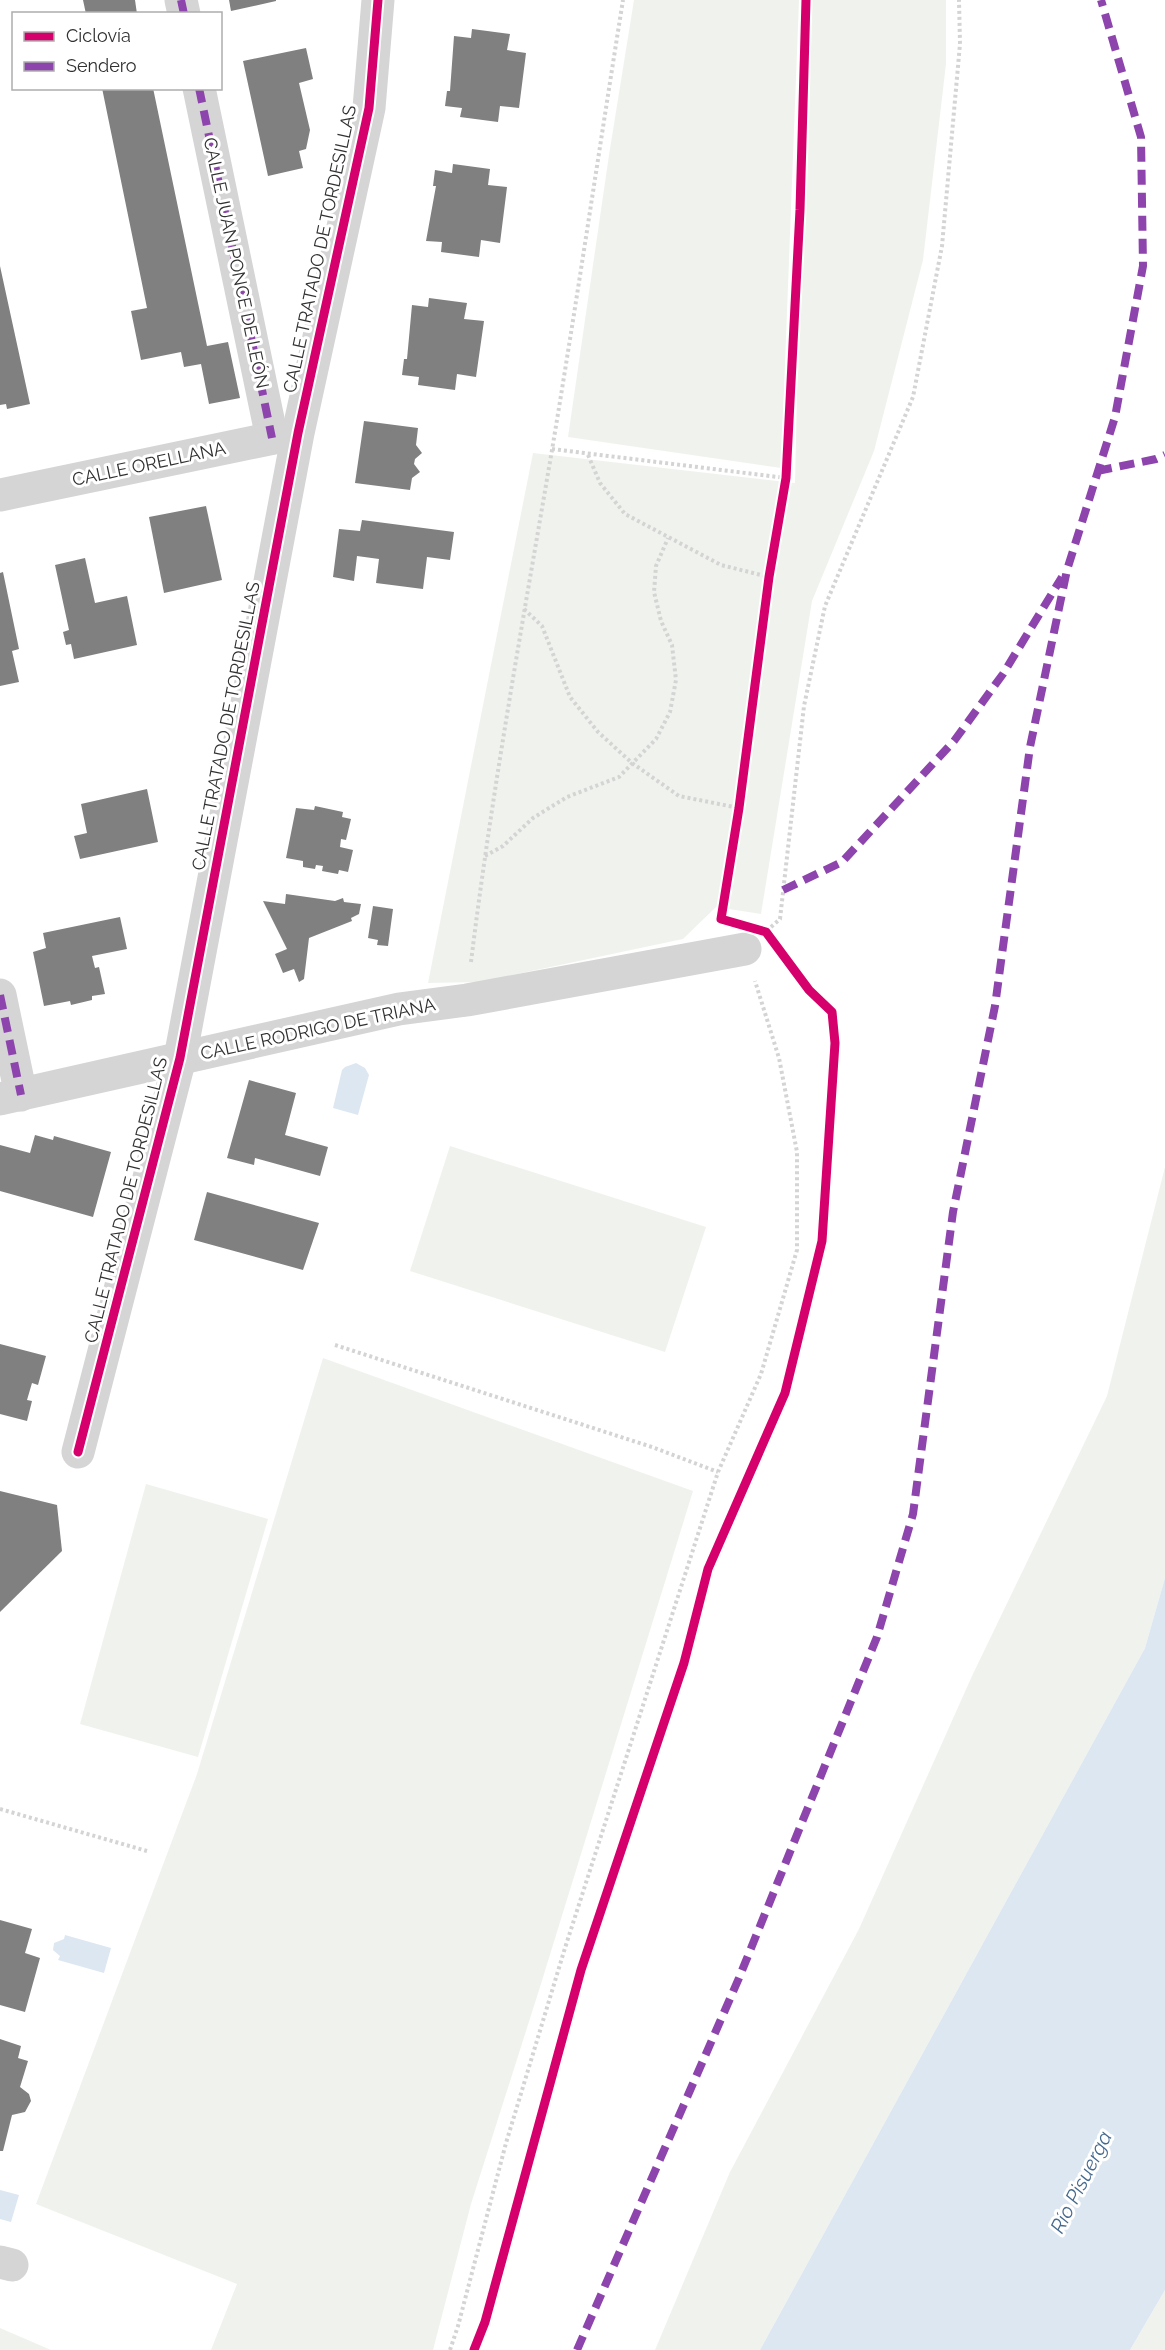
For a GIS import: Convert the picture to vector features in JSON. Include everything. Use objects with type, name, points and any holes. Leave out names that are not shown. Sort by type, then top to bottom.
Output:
[{"type":"street","name":"CALLE TRATADO DE TORDESILLAS","points":[[78,1452],[180,1058],[285,435],[369,108],[378,0]]},
{"type":"street","name":"CALLE JUAN PONCE DE LEÓN","points":[[200,90],[285,435]]},
{"type":"street","name":"CALLE ORELLANA","points":[[0,495],[285,435]]},
{"type":"street","name":"CALLE RODRIGO DE TRIANA","points":[[11,1097],[399,1009],[467,1000],[762,941]]},
{"type":"street","points":[[0,995],[11,1097]]},
{"type":"path","points":[[467,1000],[484,857],[552,449],[622,0]]},
{"type":"path","points":[[780,919],[804,706],[825,606],[913,397],[942,246],[960,44],[959,0]]},
{"type":"path","points":[[552,449],[786,478]]},
{"type":"path","points":[[588,454],[600,483],[626,514],[721,565],[769,577]]},
{"type":"path","points":[[784,489],[786,466]]},
{"type":"path","points":[[484,857],[503,846],[533,818],[567,797],[620,777],[656,739],[670,712],[676,680],[672,645],[661,621],[654,592],[657,566],[668,538]]},
{"type":"path","points":[[767,588],[771,566]]},
{"type":"path","points":[[524,609],[542,626],[570,697],[598,732],[632,763],[679,796],[739,808]]},
{"type":"path","points":[[737,820],[741,797]]},
{"type":"path","points":[[450,2350],[506,2144],[565,1948],[718,1472],[761,1374],[797,1250],[796,1152],[779,1058],[762,941]]},
{"type":"path","points":[[335,1345],[652,1447],[718,1472]]},
{"type":"path","points":[[0,1809],[147,1851]]},
{"type":"shaded area","points":[[634,0],[799,0],[781,468],[568,437]]},
{"type":"shaded area","points":[[806,0],[946,0],[946,64],[923,260],[874,451],[812,601],[761,914],[716,907],[683,939],[480,982],[428,983],[533,453],[795,483]]},
{"type":"shaded area","points":[[450,1146],[706,1227],[665,1352],[410,1271]]},
{"type":"shaded area","points":[[1165,1167],[1165,1578],[1145,1648],[760,2350],[655,2350],[730,2172],[859,1929],[972,1676],[1107,1396]]},
{"type":"shaded area","points":[[323,1358],[693,1491],[471,2204],[433,2350],[211,2350],[237,2284],[36,2204],[197,1774]]},
{"type":"shaded area","points":[[146,1484],[268,1519],[198,1757],[80,1724]]},
{"type":"shaded area","points":[[1165,2290],[1165,2350],[1130,2350]]},
{"type":"shaded area","points":[[0,2328],[51,2350],[0,2350]]},
{"type":"water","points":[[356,1063],[365,1068],[369,1075],[358,1115],[333,1108],[342,1070]]},
{"type":"water","name":"Río Pisuerga","points":[[1165,1578],[1165,2290],[1130,2350],[760,2350],[1145,1648]]},
{"type":"water","points":[[65,1935],[111,1948],[104,1973],[58,1960],[60,1956],[53,1950],[54,1943],[64,1939]]},
{"type":"water","points":[[0,2190],[19,2195],[11,2222],[0,2219]]},
{"type":"building","points":[[83,0],[135,0],[137,12],[86,12]]},
{"type":"building","points":[[229,0],[276,0],[276,1],[231,11]]},
{"type":"building","points":[[472,29],[510,34],[507,50],[526,53],[519,108],[500,106],[498,122],[460,117],[462,108],[445,106],[447,91],[450,91],[454,36],[471,38]]},
{"type":"building","points":[[306,48],[313,79],[299,83],[310,130],[306,149],[299,151],[303,168],[268,176],[243,61]]},
{"type":"building","points":[[102,90],[153,90],[207,346],[228,342],[240,398],[209,404],[201,364],[184,367],[181,352],[141,360],[131,311],[147,308]]},
{"type":"building","points":[[453,164],[490,169],[488,185],[507,187],[500,243],[481,240],[479,257],[441,252],[442,242],[426,241],[436,186],[433,186],[435,170],[452,173]]},
{"type":"building","points":[[0,266],[30,404],[7,409],[6,404],[0,405]]},
{"type":"building","points":[[429,298],[467,303],[464,319],[484,321],[476,377],[457,374],[455,390],[418,385],[419,377],[402,375],[404,359],[407,359],[412,305],[428,307]]},
{"type":"building","points":[[364,421],[418,428],[416,445],[422,453],[415,459],[414,464],[420,472],[412,478],[410,490],[355,483]]},
{"type":"building","points":[[206,506],[222,580],[164,593],[149,517]]},
{"type":"building","points":[[362,520],[454,532],[450,560],[427,557],[423,589],[376,583],[379,559],[357,556],[354,581],[333,577],[339,529],[360,531]]},
{"type":"building","points":[[85,558],[95,603],[127,596],[137,645],[74,659],[71,644],[66,645],[63,632],[69,630],[55,565]]},
{"type":"building","points":[[3,572],[19,649],[12,651],[19,682],[0,686],[0,573]]},
{"type":"building","points":[[147,789],[158,842],[80,859],[74,836],[87,833],[81,804]]},
{"type":"building","points":[[315,806],[343,812],[342,817],[351,819],[346,840],[341,839],[340,847],[353,850],[348,872],[339,870],[338,874],[322,871],[323,866],[316,865],[315,869],[303,867],[303,861],[286,858],[296,808],[314,810]]},
{"type":"building","points":[[286,894],[335,901],[343,898],[344,902],[361,904],[359,914],[351,918],[352,921],[309,938],[304,979],[299,982],[294,969],[283,973],[275,954],[287,949],[263,901],[285,904]]},
{"type":"building","points":[[373,906],[393,909],[388,946],[377,945],[378,940],[368,938]]},
{"type":"building","points":[[120,917],[127,949],[92,956],[95,968],[99,967],[105,994],[92,996],[92,1000],[71,1005],[70,1001],[44,1006],[33,952],[46,948],[43,933]]},
{"type":"building","points":[[249,1080],[296,1093],[285,1135],[328,1147],[320,1176],[255,1158],[254,1165],[227,1158]]},
{"type":"building","points":[[35,1135],[53,1140],[54,1136],[111,1152],[93,1217],[0,1191],[0,1145],[30,1153]]},
{"type":"building","points":[[207,1192],[319,1223],[303,1270],[194,1240]]},
{"type":"building","points":[[0,1344],[46,1356],[38,1385],[32,1383],[27,1400],[32,1401],[27,1421],[0,1414]]},
{"type":"building","points":[[0,1491],[57,1505],[62,1551],[0,1612]]},
{"type":"building","points":[[0,1920],[32,1929],[25,1953],[40,1958],[25,2012],[0,2005]]},
{"type":"building","points":[[0,2039],[21,2046],[18,2058],[28,2061],[20,2087],[29,2094],[31,2101],[25,2112],[12,2115],[3,2151],[0,2151]]},
{"type":"marked path","points":[[181,0],[184,12]]},
{"type":"marked path","points":[[577,2350],[739,1978],[877,1637],[913,1514],[953,1212],[995,1006],[1030,747],[1067,570],[1115,417],[1143,266],[1141,137],[1101,0]]},
{"type":"marked path","points":[[199,90],[272,438]]},
{"type":"marked path","points":[[1097,471],[1156,459],[1165,455]]},
{"type":"marked path","points":[[783,890],[842,862],[954,741],[1003,674],[1062,577]]},
{"type":"marked path","points":[[0,995],[21,1095]]},
{"type":"cycle path","points":[[78,1452],[180,1058],[298,433],[369,108],[378,0]]},
{"type":"cycle path","points":[[474,2350],[485,2322],[581,1970],[684,1663],[708,1569],[785,1393],[822,1241],[835,1043],[832,1012],[809,990],[766,932],[721,919],[739,808],[769,577],[786,478],[800,210],[806,0]]}]
